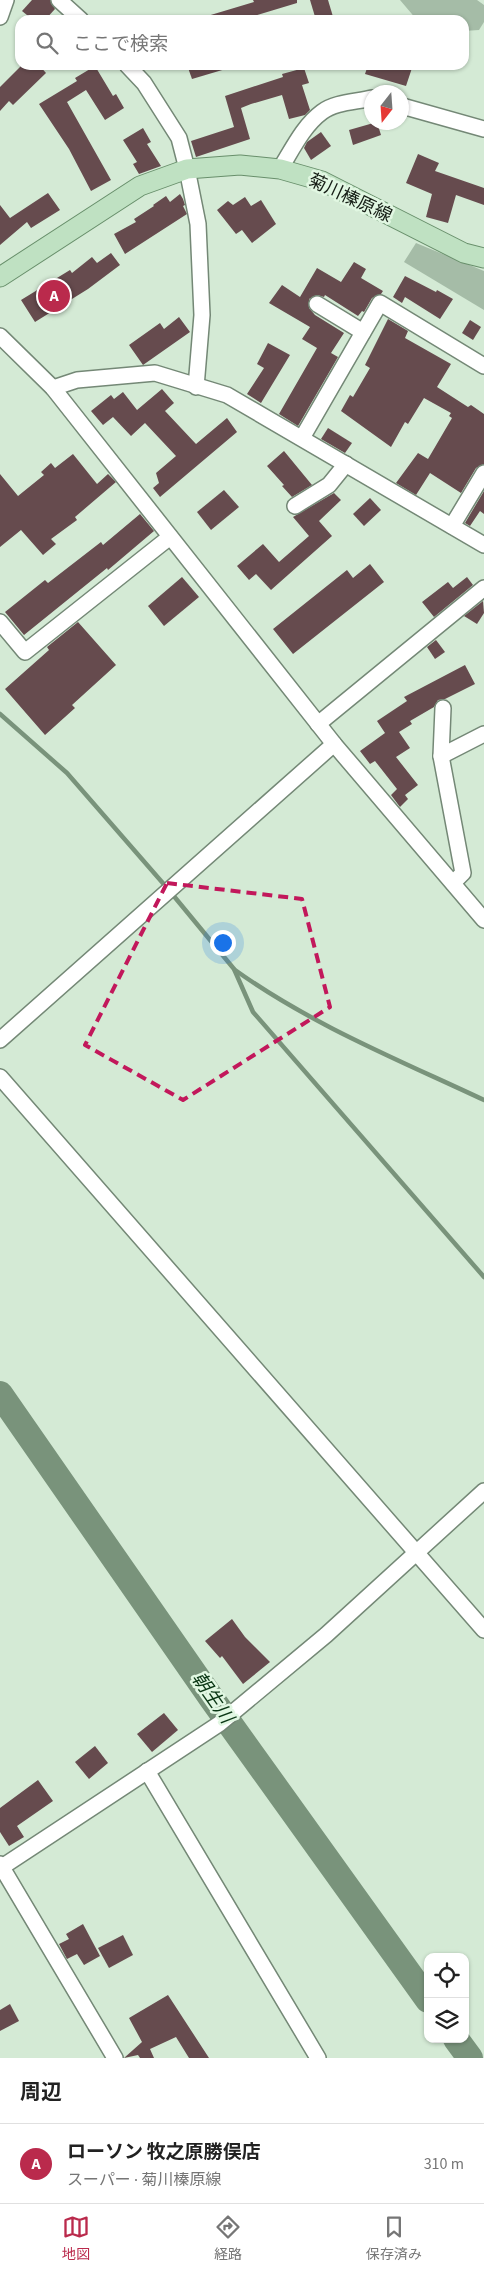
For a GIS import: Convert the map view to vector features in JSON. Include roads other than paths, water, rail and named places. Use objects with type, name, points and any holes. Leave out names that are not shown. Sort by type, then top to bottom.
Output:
[{"type":"main road","name":"菊川榛原線","points":[[0,278],[140,186],[187,169],[240,165],[280,169],[322,181],[464,252],[484,258]]},
{"type":"street","points":[[0,17],[6,0]]},
{"type":"street","points":[[59,0],[76,15]]},
{"type":"street","points":[[132,70],[144,83],[179,138],[187,169],[198,224],[202,315],[196,386]]},
{"type":"street","points":[[280,169],[304,131],[323,112],[336,106],[364,100]]},
{"type":"street","points":[[409,108],[484,130]]},
{"type":"street","points":[[302,438],[380,303],[484,366]]},
{"type":"street","points":[[317,304],[364,332]]},
{"type":"street","points":[[0,336],[53,388],[334,744],[484,920]]},
{"type":"street","points":[[53,388],[77,380],[155,373],[227,395],[484,545]]},
{"type":"street","points":[[295,506],[329,485],[346,464]]},
{"type":"street","points":[[452,526],[484,473]]},
{"type":"street","points":[[0,622],[25,652],[170,537]]},
{"type":"street","points":[[318,724],[484,588]]},
{"type":"street","points":[[443,708],[441,756],[464,873],[453,883]]},
{"type":"street","points":[[441,756],[484,734]]},
{"type":"street","points":[[0,1040],[334,744]]},
{"type":"street","points":[[0,1077],[484,1630]]},
{"type":"street","points":[[115,2058],[1,1865],[219,1724],[326,1635],[484,1491]]},
{"type":"street","points":[[147,1771],[318,2058]]},
{"type":"waterway","points":[[0,714],[67,773],[168,889],[234,969],[253,1012],[484,1277]]},
{"type":"waterway","points":[[235,970],[264,990],[325,1025],[484,1100]]},
{"type":"waterway","name":"朝生川","points":[[0,1394],[212,1699],[427,1998]]},
{"type":"waterway","name":"朝生川","points":[[459,2043],[470,2058]]},
{"type":"place","name":"ローソン 牧之原勝俣店","points":[[54,296]]}]
